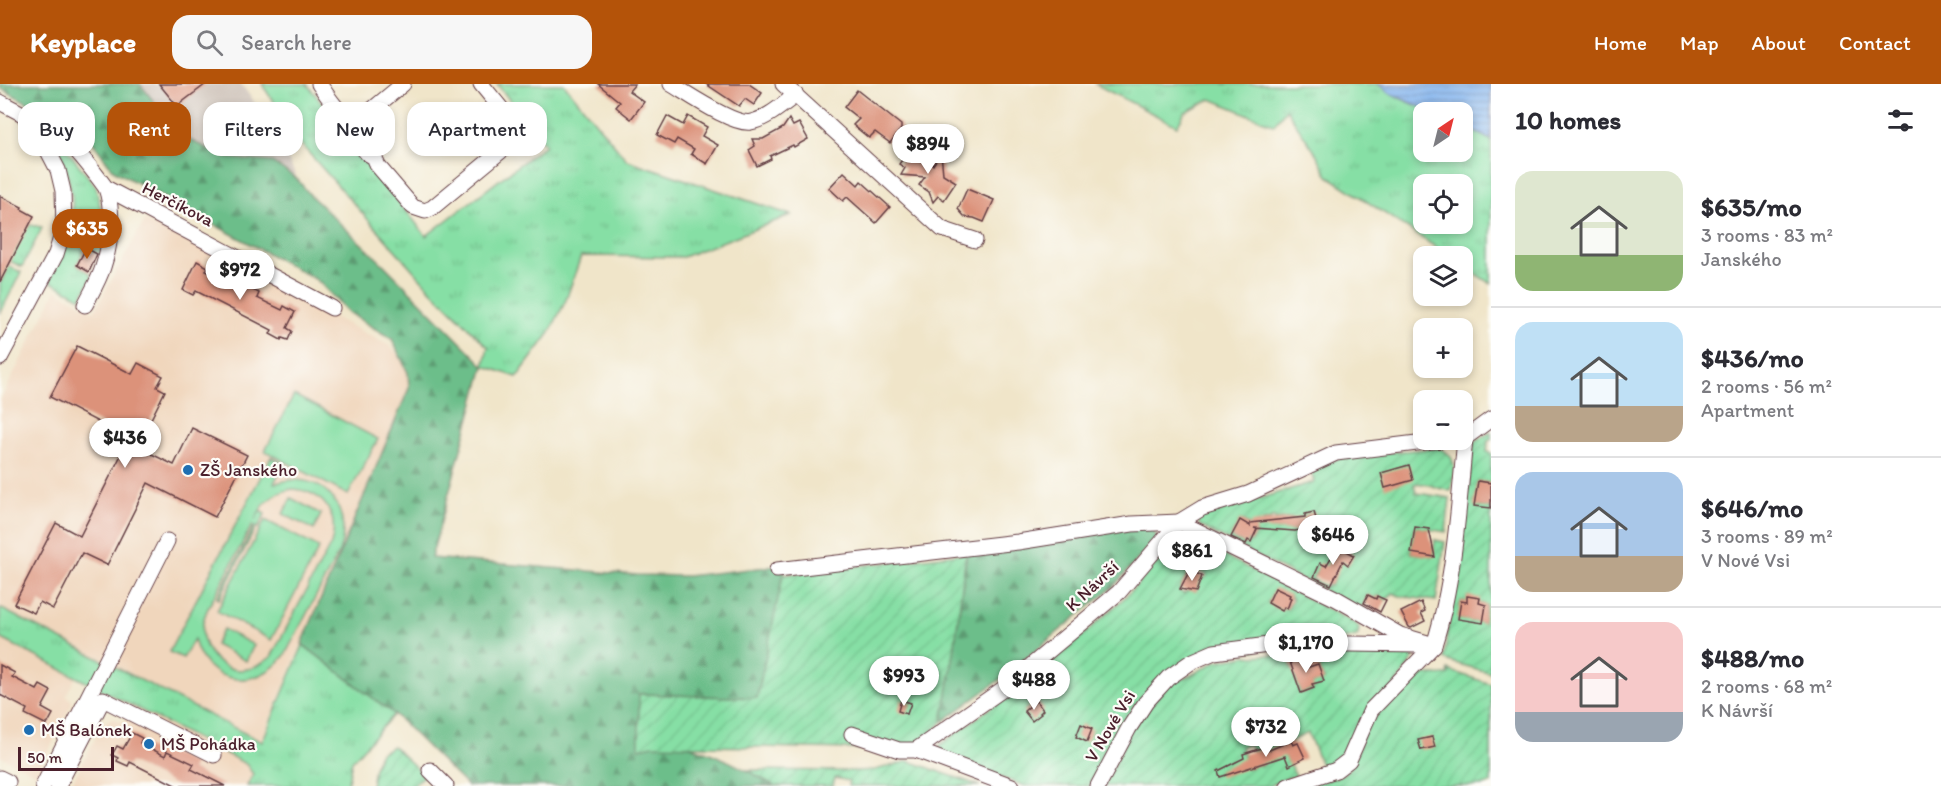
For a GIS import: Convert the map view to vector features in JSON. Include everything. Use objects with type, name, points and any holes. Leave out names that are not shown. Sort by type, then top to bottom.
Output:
[{"type":"street","points":[[320,84],[333,102]]},
{"type":"street","points":[[381,102],[403,84]]},
{"type":"street","points":[[372,156],[413,207],[425,211],[432,208],[513,141],[515,128],[513,123],[482,84]]},
{"type":"street","points":[[671,84],[735,122],[750,123],[760,119],[796,95]]},
{"type":"street","points":[[783,84],[942,229],[975,240]]},
{"type":"street","name":"Herčíkova","points":[[0,102],[18,111]]},
{"type":"street","points":[[0,358],[51,262],[64,228],[63,192],[58,170],[51,156]]},
{"type":"street","name":"Herčíkova","points":[[80,156],[106,188],[332,308]]},
{"type":"street","points":[[85,305],[103,267],[107,246],[110,202],[106,188]]},
{"type":"street","points":[[1473,432],[1491,420]]},
{"type":"street","name":"K Návrší","points":[[916,750],[1003,689],[1119,592],[1179,522],[1202,508],[1248,494],[1336,453],[1413,443]]},
{"type":"street","points":[[1288,786],[1336,770],[1348,760],[1371,710],[1434,645],[1442,620],[1450,574],[1463,450]]},
{"type":"street","points":[[777,570],[1018,542],[1132,524],[1179,522],[1338,599],[1400,635],[1434,645]]},
{"type":"street","points":[[44,786],[167,541]]},
{"type":"street","name":"V Nové Vsi","points":[[1098,786],[1129,728],[1146,702],[1168,678],[1191,662],[1214,652],[1284,643],[1434,645]]},
{"type":"street","points":[[58,786],[103,699],[214,755]]},
{"type":"street","points":[[852,734],[899,750],[916,750],[1011,786]]},
{"type":"street","points":[[430,770],[446,786]]},
{"type":"shaded area","points":[[140,84],[241,84],[254,102],[203,102],[203,147],[191,141],[191,102],[154,102]]},
{"type":"shaded area","points":[[223,156],[286,156],[297,179],[272,162]]},
{"type":"shaded area","name":"ZŠ Janského","points":[[145,220],[390,346],[403,360],[408,373],[409,388],[261,740],[0,607],[0,401],[56,290],[94,311]]},
{"type":"shaded area","name":"MŠ Balónek","points":[[0,638],[76,677],[66,695],[72,704],[37,774],[0,756]]},
{"type":"shaded area","name":"MŠ Pohádka","points":[[132,707],[246,764],[253,774],[247,786],[70,786],[103,724],[110,719],[124,723]]},
{"type":"green space","points":[[0,84],[140,84],[154,102],[107,102],[107,156],[191,156],[191,141],[203,147],[203,156],[272,162],[297,179],[311,196],[384,265],[484,366],[431,558],[637,575],[687,576],[786,565],[757,698],[640,694],[639,748],[664,744],[690,746],[723,759],[775,786],[467,786],[394,714],[302,644],[409,388],[408,373],[392,339],[349,313],[317,280],[113,170],[95,145],[95,102],[26,102],[0,88]]},
{"type":"green space","points":[[262,84],[307,84],[321,102],[315,102],[315,156],[363,156],[426,236],[531,156],[547,156],[547,102],[511,102],[497,84],[564,84],[627,160],[791,215],[683,257],[581,256],[566,300],[549,334],[517,377],[484,366],[488,347],[430,289],[303,146],[303,102],[273,102]]},
{"type":"green space","points":[[1095,84],[1378,84],[1391,94],[1413,104],[1413,162],[1473,162],[1473,131],[1491,140],[1491,284],[1473,272],[1473,246],[1434,246],[1416,234],[1473,234],[1473,174],[1413,174],[1413,232],[1328,176],[1317,155],[1286,109],[1274,125],[1211,99],[1185,112],[1177,126]]},
{"type":"green space","points":[[60,156],[72,156],[96,187],[101,210],[103,236],[101,253],[98,254],[85,248],[77,265],[89,272],[92,277],[81,298],[49,281],[67,240],[71,224],[71,192]]},
{"type":"green space","points":[[29,225],[42,227],[22,267],[10,261],[8,266],[21,272],[0,314],[0,284],[7,270],[0,266]]},
{"type":"green space","points":[[294,395],[378,439],[348,495],[265,451]]},
{"type":"green space","points":[[1491,432],[1487,452],[1491,453],[1491,483],[1478,481],[1475,506],[1491,508],[1491,673],[1444,658],[1474,442]],"holes":[[[1468,597],[1486,605],[1483,623],[1458,619],[1461,601],[1467,602]]]},
{"type":"green space","points":[[1415,450],[1443,450],[1450,455],[1454,466],[1451,491],[1414,484],[1416,493],[1450,498],[1446,532],[1415,527],[1411,553],[1433,556],[1435,540],[1445,542],[1436,601],[1393,593],[1386,600],[1368,595],[1360,610],[1200,526],[1198,521],[1201,516],[1314,482],[1310,468],[1347,456]],"holes":[[[1274,517],[1275,520],[1291,518],[1295,531],[1264,528],[1263,521]],[[1240,520],[1254,528],[1256,532],[1251,542],[1248,541],[1245,545],[1231,538]],[[1321,564],[1335,576],[1331,586],[1327,587],[1312,579]]]},
{"type":"green space","points":[[271,457],[284,464],[274,483],[288,480],[310,482],[330,495],[337,505],[343,528],[339,552],[285,655],[274,667],[261,675],[247,679],[233,678],[209,667],[200,655],[194,639],[183,658],[169,652]],"holes":[[[292,489],[303,491],[320,499],[331,514],[333,523],[331,544],[271,657],[261,664],[240,670],[222,665],[211,655],[204,641],[203,627],[206,612],[252,525],[254,526],[217,598],[219,599],[256,527],[258,528],[265,514],[260,511],[255,520],[261,509],[265,504],[274,496],[285,491]]]},
{"type":"green space","points":[[291,498],[321,514],[314,530],[283,514]]},
{"type":"green space","points":[[265,520],[319,548],[271,640],[217,611]]},
{"type":"green space","points":[[1151,523],[1157,538],[1113,587],[998,681],[942,722],[967,551]]},
{"type":"green space","points":[[1188,537],[1355,623],[1359,628],[1358,635],[1185,660],[1090,786],[1025,786],[944,757],[939,753],[938,749],[941,744],[1035,674],[1102,619],[1138,584],[1179,538]],"holes":[[[1190,570],[1195,574],[1197,570],[1207,575],[1205,578],[1201,577],[1196,591],[1187,590],[1184,594],[1179,591]],[[1275,589],[1293,599],[1287,609],[1284,607],[1282,610],[1268,603]]]},
{"type":"green space","points":[[966,553],[954,652],[942,722],[918,747],[851,749],[653,745],[639,748],[639,694],[757,698],[783,575]]},
{"type":"green space","points":[[0,608],[262,742],[303,645],[394,714],[352,761],[347,786],[247,786],[253,774],[246,764],[0,638]]},
{"type":"green space","points":[[223,629],[254,645],[246,661],[215,645]]},
{"type":"green space","points":[[1408,650],[1414,654],[1413,659],[1348,755],[1324,772],[1308,733],[1284,744],[1284,754],[1296,776],[1270,786],[1104,786],[1131,729],[1176,675],[1182,680],[1217,661],[1245,656]],"holes":[[[1302,655],[1309,677],[1312,666],[1318,664],[1324,680],[1312,684],[1313,689],[1301,693],[1289,659]],[[1250,744],[1252,751],[1264,765],[1259,764],[1248,768],[1241,747]]]},
{"type":"green space","points":[[1448,670],[1491,684],[1491,783],[1481,786],[1287,786],[1334,778],[1343,774],[1351,767],[1370,717],[1404,683],[1416,675],[1449,675]]},
{"type":"green space","points":[[393,746],[424,775],[413,786],[371,786],[374,768],[380,753]]},
{"type":"green space","points":[[909,761],[980,786],[848,786],[849,781],[835,778],[833,786],[775,786],[747,770],[859,771],[875,770]]},
{"type":"water","points":[[1378,84],[1491,84],[1491,140],[1473,131],[1473,102],[1413,104],[1391,94]]},
{"type":"building","points":[[159,84],[206,84],[182,102],[174,102]]},
{"type":"building","points":[[598,84],[635,84],[629,91],[644,102],[631,119],[616,107],[620,102]]},
{"type":"building","points":[[706,84],[749,84],[762,93],[754,105],[745,99],[739,106]]},
{"type":"building","points":[[857,90],[901,125],[901,129],[890,143],[875,132],[869,138],[853,125],[859,119],[844,107]]},
{"type":"building","points":[[667,116],[683,125],[688,116],[707,127],[702,136],[718,145],[707,164],[691,154],[694,149],[677,139],[674,144],[657,135]]},
{"type":"building","points":[[789,119],[793,126],[799,123],[808,139],[770,156],[771,159],[757,166],[749,150],[755,146],[752,139],[763,139],[783,128]]},
{"type":"building","points":[[910,149],[933,165],[941,153],[943,174],[956,182],[944,200],[938,196],[933,202],[929,192],[919,185],[925,177],[901,175],[905,168],[899,164]]},
{"type":"building","points":[[844,172],[858,185],[861,181],[890,207],[876,223],[847,197],[843,201],[829,188]]},
{"type":"building","points":[[967,189],[994,200],[984,222],[965,217],[958,209]]},
{"type":"building","points":[[0,196],[34,216],[0,282]]},
{"type":"building","points":[[86,248],[97,254],[89,272],[77,265]]},
{"type":"building","points":[[197,261],[208,267],[206,271],[231,284],[233,280],[259,293],[257,298],[282,310],[284,306],[295,312],[287,328],[292,331],[288,340],[282,338],[281,340],[270,334],[272,330],[196,291],[193,295],[183,290]]},
{"type":"building","points":[[77,346],[132,374],[138,363],[163,376],[157,387],[165,391],[137,447],[174,465],[192,428],[247,455],[215,517],[148,483],[107,565],[82,553],[53,609],[40,602],[34,613],[14,604],[56,523],[80,536],[121,455],[97,442],[106,426],[50,397]]},
{"type":"building","points":[[1409,465],[1413,480],[1385,488],[1381,473]]},
{"type":"building","points":[[1478,481],[1491,483],[1491,508],[1474,506]]},
{"type":"building","points":[[1314,512],[1318,526],[1295,531],[1254,528],[1257,529],[1251,542],[1248,540],[1246,544],[1231,537],[1240,520],[1250,526],[1250,523],[1305,517],[1305,514]]},
{"type":"building","points":[[1415,527],[1429,529],[1435,557],[1411,553]]},
{"type":"building","points":[[1338,546],[1354,555],[1348,565],[1343,561],[1331,585],[1314,577],[1320,563],[1326,566]]},
{"type":"building","points":[[1190,570],[1202,576],[1196,592],[1180,589]]},
{"type":"building","points":[[1275,588],[1290,595],[1287,609],[1284,607],[1282,611],[1268,603]]},
{"type":"building","points":[[1368,595],[1386,600],[1380,612],[1364,603]]},
{"type":"building","points":[[1467,596],[1480,598],[1479,603],[1486,605],[1483,623],[1458,619],[1461,601],[1467,602]]},
{"type":"building","points":[[1421,602],[1425,611],[1421,613],[1425,621],[1411,628],[1401,612]]},
{"type":"building","points":[[1302,654],[1306,668],[1318,664],[1324,681],[1312,684],[1314,688],[1301,693],[1289,659]]},
{"type":"building","points":[[0,665],[15,673],[12,677],[37,690],[40,685],[51,691],[42,708],[53,714],[47,725],[25,714],[27,709],[0,695]]},
{"type":"building","points":[[901,700],[911,703],[907,714],[898,711]]},
{"type":"building","points":[[1036,701],[1043,710],[1032,721],[1024,711]]},
{"type":"building","points":[[1081,724],[1092,729],[1087,742],[1076,737]]},
{"type":"building","points":[[132,733],[142,738],[140,743],[165,756],[167,751],[194,764],[191,769],[225,786],[177,786],[130,762],[128,766],[117,761],[118,758],[112,755],[117,746],[123,749]]},
{"type":"building","points":[[1432,737],[1435,747],[1421,750],[1418,740]]},
{"type":"building","points":[[1291,741],[1293,745],[1298,743],[1305,758],[1289,766],[1285,756],[1220,777],[1218,771],[1244,758],[1243,754],[1265,747],[1267,751]]},
{"type":"place","name":"ZŠ Janského","points":[[188,470]]},
{"type":"place","name":"MŠ Balónek","points":[[29,730]]},
{"type":"place","name":"MŠ Pohádka","points":[[149,744]]}]
